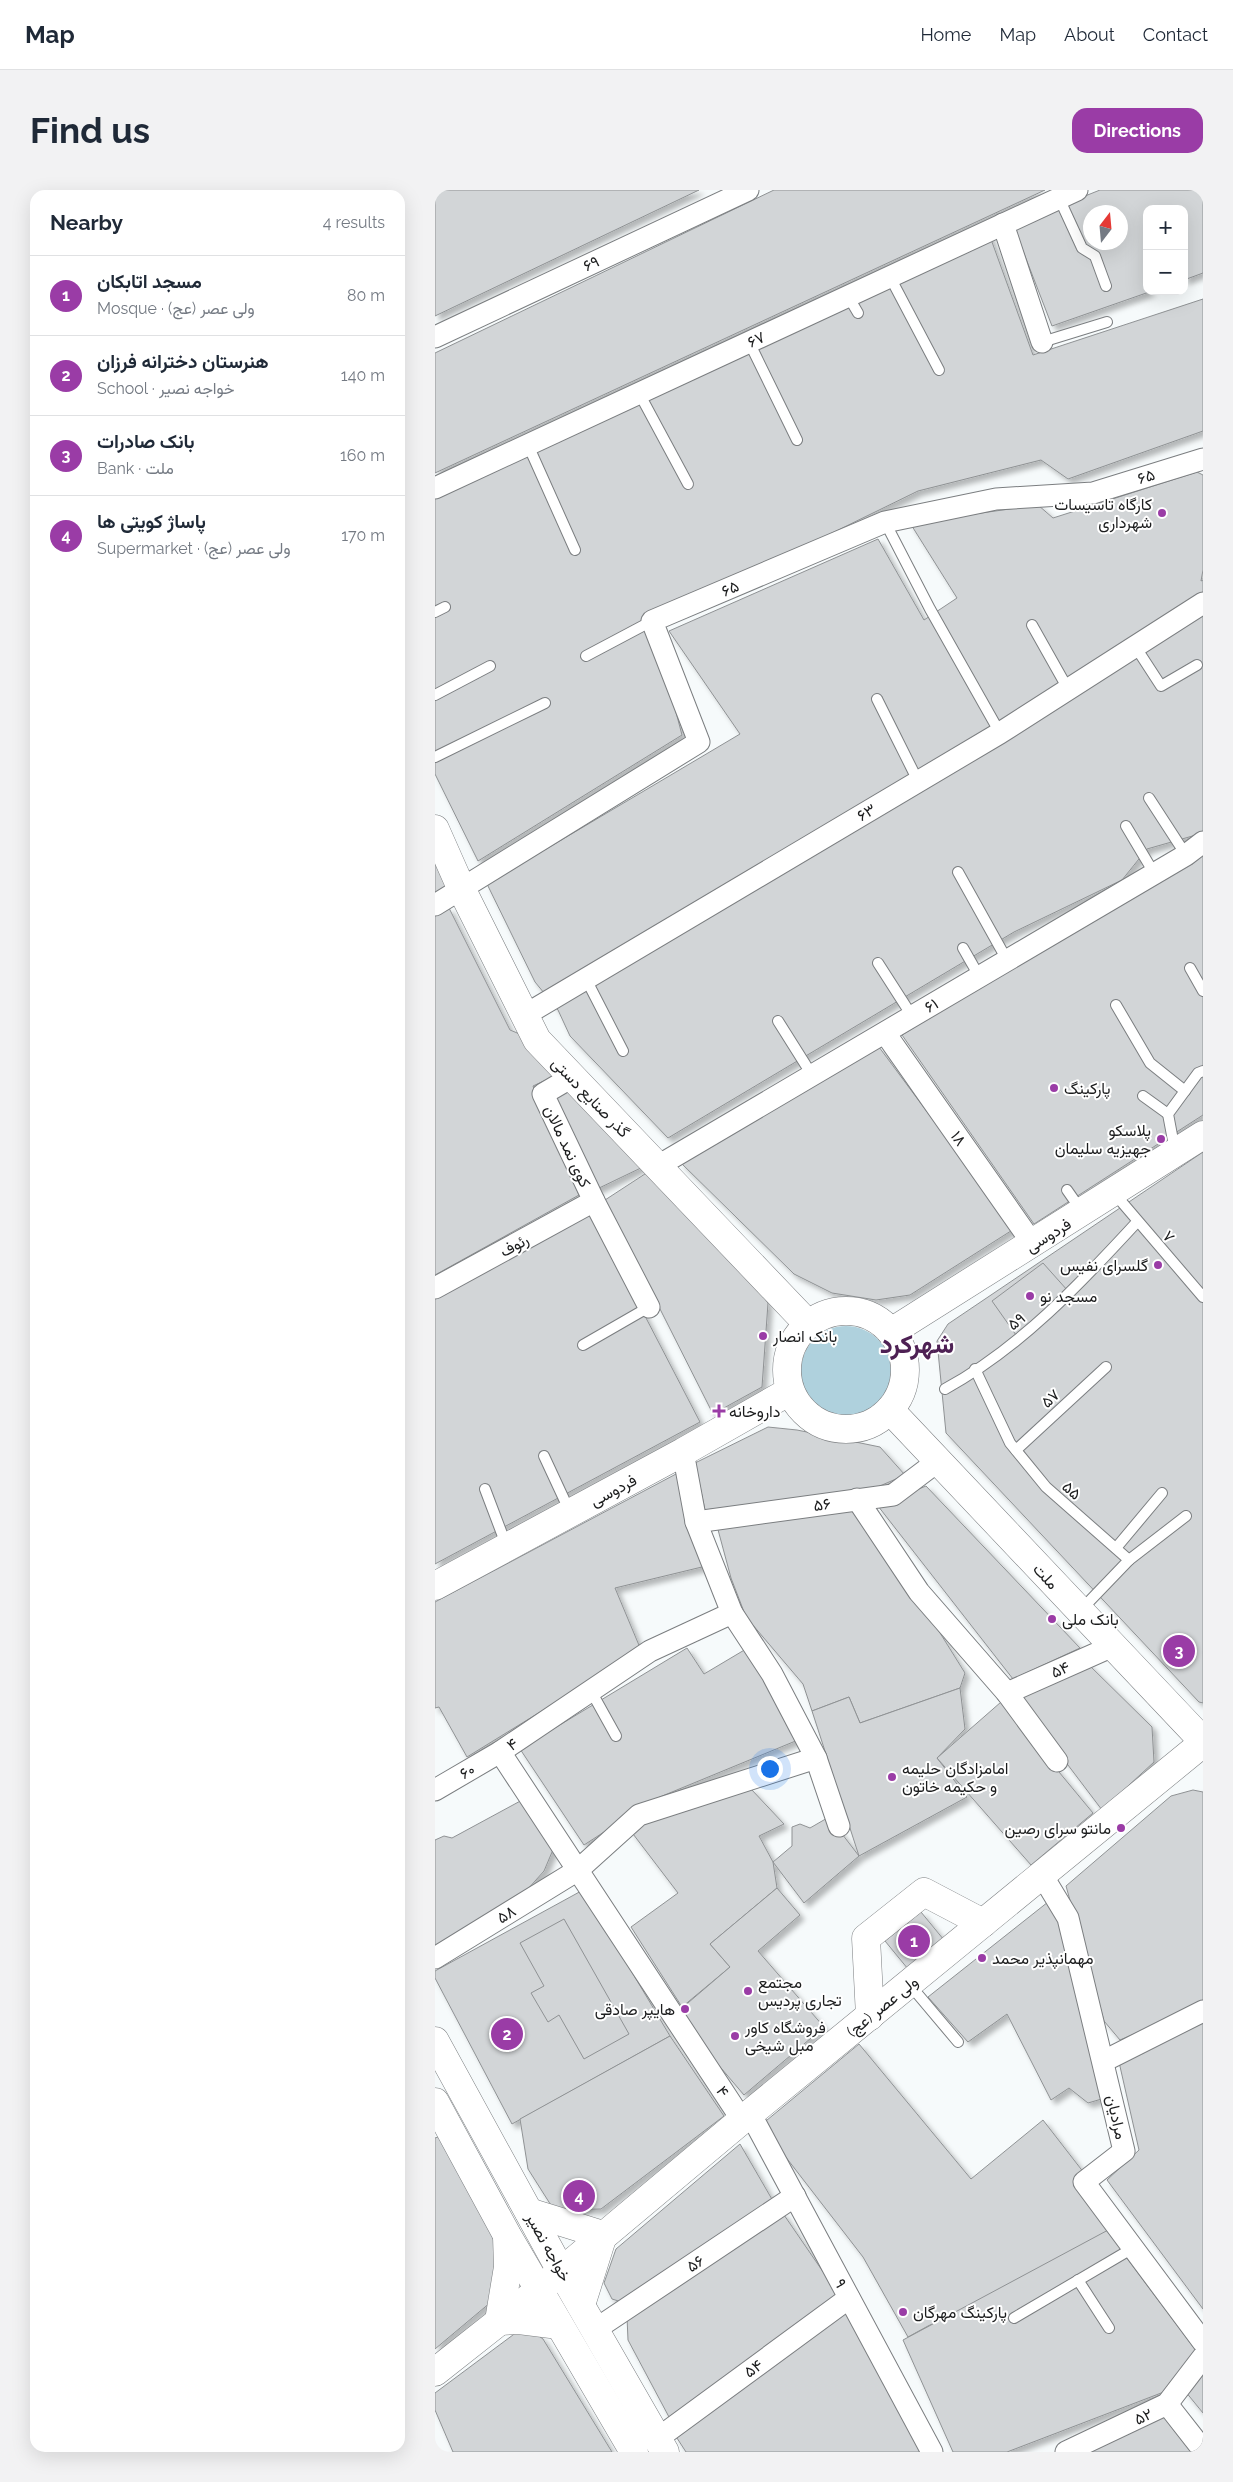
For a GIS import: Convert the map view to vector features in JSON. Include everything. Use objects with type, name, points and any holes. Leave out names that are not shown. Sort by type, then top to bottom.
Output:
[{"type":"main road","name":"گذر صنایع دستی","points":[[435,829],[462,890],[537,1040],[808,1324]]},
{"type":"main road","name":"فردوسی","points":[[891,1332],[1203,1136]]},
{"type":"main road","points":[[842,1311],[861,1313],[877,1320],[891,1332],[901,1347],[905,1372],[900,1396],[890,1410],[874,1423],[855,1429],[835,1429],[816,1422],[805,1413],[790,1392],[786,1377],[790,1348],[798,1334],[808,1324],[824,1315],[842,1311]]},
{"type":"main road","name":"فردوسی","points":[[435,1586],[790,1392]]},
{"type":"main road","name":"ملت","points":[[890,1410],[1203,1742]]},
{"type":"main road","name":"ولی عصر (عج)","points":[[435,2372],[539,2290],[603,2235],[1203,1742]]},
{"type":"main road","points":[[870,2016],[866,1938],[924,1892],[983,1923]]},
{"type":"main road","name":"خواجه نصیر","points":[[435,2041],[561,2271],[661,2445]]},
{"type":"main road","name":"خواجه نصیر","points":[[439,2117],[490,2202],[507,2235],[633,2452]]},
{"type":"main road","points":[[490,2202],[500,2207],[510,2205],[517,2196],[523,2201],[603,2235],[581,2305]]},
{"type":"main road","points":[[507,2235],[508,2267],[499,2321],[519,2320],[559,2325]]},
{"type":"main road","points":[[594,2384],[599,2372],[611,2368],[618,2369]]},
{"type":"street","name":"۶۹","points":[[435,337],[748,190]]},
{"type":"street","name":"۶۷","points":[[435,488],[749,342],[853,305],[890,277],[1068,194]]},
{"type":"street","points":[[1003,224],[1042,342]]},
{"type":"street","name":"۶۵","points":[[652,621],[885,522],[997,499],[1093,493],[1203,459]]},
{"type":"street","name":"۶۳","points":[[525,1015],[1000,733],[1203,602]]},
{"type":"street","points":[[435,905],[699,742],[652,621]]},
{"type":"street","name":"۶۱","points":[[658,1166],[1186,855],[1203,842]]},
{"type":"street","name":"۱۸","points":[[885,1032],[1033,1244]]},
{"type":"street","name":"کوی نمد مالان","points":[[572,1077],[543,1094],[594,1201]]},
{"type":"street","points":[[594,1201],[649,1307]]},
{"type":"street","name":"رئوف","points":[[435,1288],[594,1201]]},
{"type":"street","points":[[683,1452],[696,1522],[732,1613],[772,1674],[816,1758],[839,1826]]},
{"type":"street","name":"۵۶","points":[[696,1522],[893,1495],[938,1461]]},
{"type":"street","points":[[857,1499],[919,1592],[1007,1693],[1057,1761]]},
{"type":"street","name":"۴","points":[[732,1613],[650,1651],[500,1752],[577,1870],[746,2117]]},
{"type":"street","name":"۵۴","points":[[1007,1693],[1113,1646]]},
{"type":"street","name":"۶۰","points":[[435,1790],[500,1752]]},
{"type":"street","name":"۵۸","points":[[435,1958],[577,1870],[639,1815],[816,1758]]},
{"type":"street","name":"مرادیان","points":[[1042,1875],[1068,1918],[1104,2060],[1124,2151],[1084,2182],[1203,2342]]},
{"type":"street","points":[[1104,2060],[1203,2011]]},
{"type":"street","name":"۹","points":[[746,2117],[795,2196],[932,2452]]},
{"type":"street","name":"۵۶","points":[[596,2329],[795,2196]]},
{"type":"street","name":"۵۴","points":[[661,2445],[849,2298]]},
{"type":"street","name":"۵۲","points":[[1068,2452],[1167,2404],[1203,2357]]},
{"type":"street","points":[[1167,2404],[1203,2450]]},
{"type":"lane","points":[[1068,194],[1082,248],[1095,256],[1106,286]]},
{"type":"lane","points":[[890,277],[939,370]]},
{"type":"lane","points":[[1042,342],[1107,322]]},
{"type":"lane","points":[[749,342],[797,440]]},
{"type":"lane","points":[[639,393],[688,484]]},
{"type":"lane","points":[[528,445],[575,550]]},
{"type":"lane","points":[[885,522],[930,609],[1000,733]]},
{"type":"lane","points":[[435,612],[445,607]]},
{"type":"lane","points":[[586,656],[652,621]]},
{"type":"lane","points":[[1032,625],[1068,689]]},
{"type":"lane","points":[[1135,646],[1161,686],[1197,665]]},
{"type":"lane","points":[[435,695],[490,666]]},
{"type":"lane","points":[[877,699],[918,780]]},
{"type":"lane","points":[[435,757],[545,703]]},
{"type":"lane","points":[[1149,798],[1186,855]]},
{"type":"lane","points":[[1126,826],[1154,873]]},
{"type":"lane","points":[[958,872],[1007,960]]},
{"type":"lane","points":[[963,948],[979,976]]},
{"type":"lane","points":[[878,963],[912,1016]]},
{"type":"lane","points":[[1190,968],[1203,991]]},
{"type":"lane","points":[[586,979],[623,1051]]},
{"type":"lane","points":[[1117,1005],[1150,1063],[1185,1091]]},
{"type":"lane","points":[[777,1021],[812,1075]]},
{"type":"lane","points":[[1168,1114],[1198,1073],[1203,1071]]},
{"type":"lane","points":[[1143,1096],[1168,1114],[1175,1154]]},
{"type":"lane","points":[[1067,1190],[1083,1213]]},
{"type":"lane","name":"۷","points":[[1114,1193],[1203,1297]]},
{"type":"lane","name":"۵۹","points":[[945,1390],[1025,1334],[1077,1288],[1137,1222]]},
{"type":"lane","points":[[583,1345],[649,1307]]},
{"type":"lane","name":"۵۷","points":[[1015,1450],[1106,1367]]},
{"type":"lane","name":"۵۵","points":[[975,1369],[1015,1450],[1045,1487],[1129,1560]]},
{"type":"lane","points":[[544,1456],[570,1513]]},
{"type":"lane","points":[[485,1489],[507,1548]]},
{"type":"lane","points":[[1116,1548],[1162,1494]]},
{"type":"lane","points":[[1080,1611],[1129,1560],[1187,1516]]},
{"type":"lane","points":[[591,1691],[616,1736]]},
{"type":"lane","points":[[909,1984],[957,2042]]},
{"type":"lane","points":[[1014,2318],[1133,2248]]},
{"type":"lane","points":[[1078,2280],[1109,2328]]},
{"type":"shaded area","points":[[846,1326],[863,1330],[878,1339],[887,1354],[891,1371],[887,1388],[878,1403],[863,1412],[846,1416],[829,1412],[814,1403],[805,1388],[801,1371],[805,1354],[814,1339],[829,1330]]},
{"type":"building","points":[[435,190],[699,190],[435,316]]},
{"type":"building","points":[[774,190],[1045,190],[435,473],[435,353]]},
{"type":"building","points":[[1100,190],[1203,190],[1203,273],[1188,279],[1188,205],[1143,205],[1143,294],[1052,326],[1013,225]]},
{"type":"building","points":[[988,231],[1033,355],[1203,299],[1203,431],[1068,479],[1041,460],[918,491],[652,621],[682,735],[478,861],[435,774],[435,488]]},
{"type":"building","points":[[1197,472],[1203,475],[1203,570],[1201,581],[1203,580],[1203,833],[1147,849],[1122,880],[1014,932],[668,1138],[570,1036],[558,1010],[535,982],[487,884],[740,734],[669,631],[878,539],[924,620],[957,598],[910,523],[1038,505],[1053,518]]},
{"type":"building","points":[[1203,846],[1203,1115],[1034,1224],[902,1035]]},
{"type":"building","points":[[435,858],[449,887],[435,894]]},
{"type":"building","points":[[449,908],[510,1030],[527,1037],[559,1074],[533,1086],[579,1195],[435,1275],[435,915]]},
{"type":"building","points":[[879,1047],[1014,1229],[910,1295],[876,1300],[832,1293],[794,1274],[680,1162]]},
{"type":"building","points":[[565,1088],[647,1165],[595,1190],[554,1101]]},
{"type":"building","points":[[1203,1152],[1203,1703],[1199,1702],[946,1433],[937,1341],[948,1324]]},
{"type":"building","points":[[651,1170],[750,1278],[768,1303],[762,1387],[713,1414],[605,1200]]},
{"type":"building","points":[[590,1210],[700,1422],[435,1564],[435,1295]]},
{"type":"building","name":"مسجد نو","points":[[1043,1263],[1068,1291],[1016,1335],[992,1301]]},
{"type":"building","points":[[768,1427],[797,1430],[880,1447],[905,1475],[873,1489],[705,1510],[695,1463]]},
{"type":"building","points":[[676,1474],[706,1566],[615,1588],[641,1650],[467,1757],[439,1707],[435,1708],[435,1602]]},
{"type":"building","points":[[926,1486],[1080,1648],[1013,1679],[878,1506]]},
{"type":"building","points":[[852,1505],[922,1604],[965,1673],[960,1688],[860,1723],[849,1697],[812,1711],[803,1684],[746,1617],[731,1578],[717,1526]]},
{"type":"building","points":[[687,1648],[704,1674],[746,1649],[798,1740],[655,1799],[584,1845],[520,1749]]},
{"type":"building","points":[[1086,1662],[1152,1727],[1154,1762],[1102,1810],[1015,1695]]},
{"type":"building","name":"امامزادگان حلیمه و حکیمه خاتون","points":[[960,1688],[965,1729],[937,1758],[967,1797],[859,1856],[812,1711],[849,1697],[860,1723]]},
{"type":"building","points":[[1001,1702],[1093,1813],[1031,1865],[937,1758]]},
{"type":"building","points":[[751,1789],[784,1824],[759,1836],[773,1862],[777,1888],[710,1944],[730,1967],[682,2007],[631,1927],[678,1893],[630,1830],[666,1806]]},
{"type":"building","points":[[1193,1790],[1203,1792],[1203,2004],[1120,2040],[1104,2021],[1066,1886],[1171,1796]]},
{"type":"building","points":[[524,1799],[555,1845],[544,1871],[518,1900],[435,1947],[435,1840],[444,1836],[452,1838]]},
{"type":"building","points":[[829,1817],[859,1856],[804,1903],[773,1862],[792,1846],[792,1827],[800,1824],[810,1828]]},
{"type":"building","name":"مجتمع تجاری پردیس","points":[[777,1888],[800,1915],[758,1951],[824,2027],[744,2095],[675,2014],[730,1967],[710,1944]]},
{"type":"building","points":[[583,1890],[670,2036],[512,2124],[435,1978],[435,1971]]},
{"type":"building","points":[[1048,1902],[1069,1923],[1105,2098],[1088,2103],[1069,2088],[1051,2100],[1007,2014],[968,2042],[928,1997]]},
{"type":"building","points":[[921,1912],[944,1940],[908,1969],[885,1941]]},
{"type":"building","points":[[564,1919],[629,2034],[584,2059],[559,2015],[548,2022],[531,1993],[544,1986],[520,1943]]},
{"type":"building","points":[[1203,2018],[1203,2309],[1107,2180],[1139,2150],[1119,2062]]},
{"type":"building","points":[[670,2036],[724,2116],[601,2209],[554,2210],[528,2169],[520,2119]]},
{"type":"building","points":[[859,2044],[971,2179],[1043,2120],[1129,2231],[908,2337],[863,2257],[761,2125]]},
{"type":"building","points":[[443,2135],[502,2244],[491,2302],[435,2349],[435,2138]]},
{"type":"building","points":[[740,2144],[773,2201],[625,2303],[612,2299],[604,2283],[616,2249]]},
{"type":"building","points":[[782,2212],[839,2295],[669,2417],[628,2340],[627,2317]]},
{"type":"building","points":[[1110,2229],[1123,2253],[1197,2352],[1169,2390],[1007,2452],[953,2452],[903,2340]]},
{"type":"building","points":[[847,2308],[926,2452],[686,2452],[675,2435]]},
{"type":"building","points":[[525,2326],[543,2339],[612,2452],[453,2452],[435,2410],[435,2393]]},
{"type":"building","points":[[1203,2374],[1203,2413],[1185,2391]]},
{"type":"building","points":[[1166,2415],[1193,2452],[1088,2452]]},
{"type":"place","name":"کارگاه تاسیسات شهرداری","points":[[1162,513]]},
{"type":"place","name":"پارکینگ","points":[[1054,1088]]},
{"type":"place","name":"پلاسکو جهیزیه سلیمان","points":[[1161,1139]]},
{"type":"place","name":"گلسرای نفیس","points":[[1158,1265]]},
{"type":"place","name":"مسجد نو","points":[[1030,1296]]},
{"type":"place","name":"بانک انصار","points":[[763,1336]]},
{"type":"place","name":"داروخانه","points":[[719,1411]]},
{"type":"place","name":"بانک ملی","points":[[1052,1619]]},
{"type":"place","name":"بانک صادرات","points":[[1179,1651]]},
{"type":"place","name":"امامزادگان حلیمه و حکیمه خاتون","points":[[892,1777]]},
{"type":"place","name":"مانتو سرای رصین","points":[[1121,1828]]},
{"type":"place","name":"مسجد اتابکان","points":[[914,1941]]},
{"type":"place","name":"مهمانپذیر محمد","points":[[982,1958]]},
{"type":"place","name":"مجتمع تجاری پردیس","points":[[748,1991]]},
{"type":"place","name":"هایپر صادقی","points":[[685,2009]]},
{"type":"place","name":"هنرستان دخترانه فرزان","points":[[507,2034]]},
{"type":"place","name":"فروشگاه کاور مبل شیخی","points":[[735,2036]]},
{"type":"place","name":"پاساژ کویتی ها","points":[[579,2196]]},
{"type":"place","name":"پارکینگ مهرگان","points":[[903,2312]]},
{"type":"district","name":"شهرکرد","points":[[917,1344]]}]
